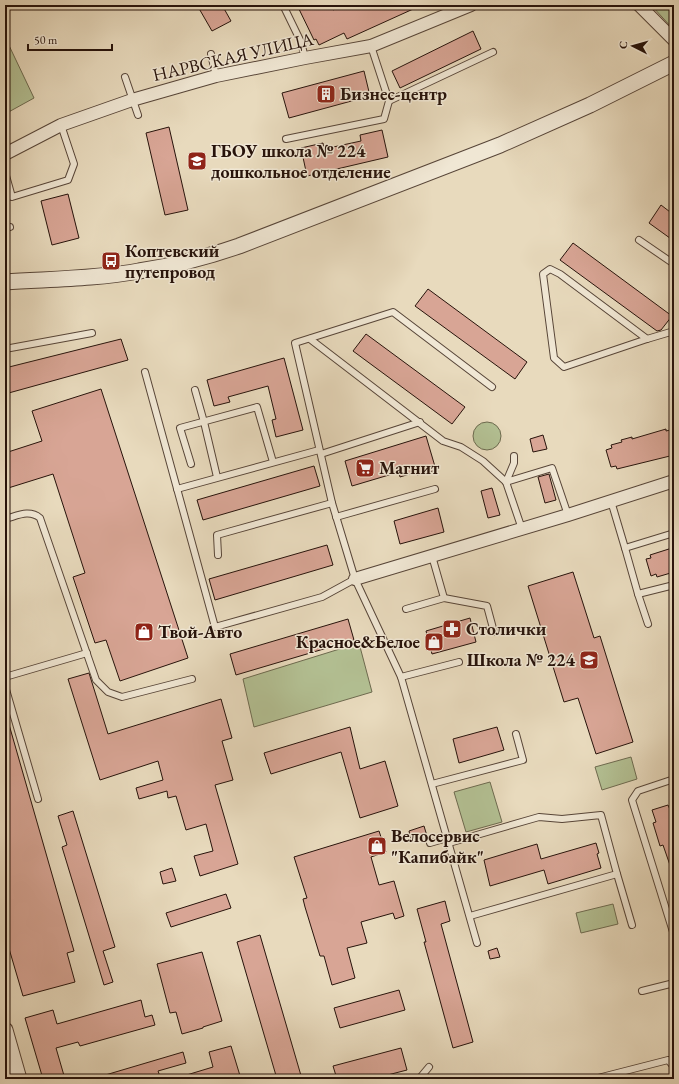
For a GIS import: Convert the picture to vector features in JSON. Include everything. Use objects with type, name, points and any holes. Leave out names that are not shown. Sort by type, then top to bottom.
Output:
[{"type":"street","name":"НАРВСКАЯ УЛИЦА","points":[[5,154],[61,125],[132,100],[216,76],[371,46],[471,5]]},
{"type":"street","points":[[639,5],[674,40]]},
{"type":"street","points":[[5,282],[75,278],[139,272],[208,256],[372,195],[500,145],[590,105],[674,63]]},
{"type":"street","points":[[355,579],[568,515],[674,481]]},
{"type":"street","points":[[5,1030],[19,1079]]},
{"type":"lane","points":[[283,5],[301,42],[305,58]]},
{"type":"lane","points":[[286,139],[384,119],[390,102],[371,46]]},
{"type":"lane","points":[[390,102],[493,52]]},
{"type":"lane","points":[[210,54],[216,76]]},
{"type":"lane","points":[[125,76],[138,115]]},
{"type":"lane","points":[[5,172],[12,197],[68,180],[74,164],[61,125]]},
{"type":"lane","points":[[639,240],[674,264]]},
{"type":"lane","points":[[647,339],[560,274],[550,269],[543,274],[554,358],[564,366],[674,331]]},
{"type":"lane","points":[[477,943],[401,676],[355,579],[336,517],[294,343],[393,312],[492,387]]},
{"type":"lane","points":[[5,349],[92,333]]},
{"type":"lane","points":[[310,338],[443,441],[461,447],[483,461],[506,482],[522,529]]},
{"type":"lane","points":[[145,372],[215,627],[322,597],[355,579]]},
{"type":"lane","points":[[195,390],[218,477]]},
{"type":"lane","points":[[191,464],[180,428],[257,407],[273,462]]},
{"type":"lane","points":[[177,489],[273,462],[320,452],[420,422]]},
{"type":"lane","points":[[506,482],[514,463],[514,456]]},
{"type":"lane","points":[[506,482],[552,468],[568,515]]},
{"type":"lane","points":[[336,517],[436,489]]},
{"type":"lane","points":[[611,501],[648,624]]},
{"type":"lane","points":[[218,555],[216,535],[332,503]]},
{"type":"lane","points":[[5,519],[26,513],[35,514],[40,518],[96,680],[108,692],[122,697],[192,679]]},
{"type":"lane","points":[[625,548],[674,533]]},
{"type":"lane","points":[[432,556],[444,598]]},
{"type":"lane","points":[[638,594],[674,585]]},
{"type":"lane","points":[[406,609],[444,598],[486,606],[494,632]]},
{"type":"lane","points":[[5,677],[87,654]]},
{"type":"lane","points":[[401,676],[459,662]]},
{"type":"lane","points":[[5,686],[38,799]]},
{"type":"lane","points":[[432,784],[523,760],[516,734]]},
{"type":"lane","points":[[674,779],[638,791],[632,800],[674,935]]},
{"type":"lane","points":[[430,843],[448,841],[539,817],[562,819],[601,815],[632,925]]},
{"type":"lane","points":[[470,916],[617,874]]},
{"type":"lane","points":[[642,991],[674,982]]},
{"type":"lane","points":[[594,1079],[671,1059],[674,1067]]},
{"type":"lane","points":[[418,1079],[429,1067]]},
{"type":"green space","points":[[651,5],[674,5],[674,30]]},
{"type":"green space","points":[[5,37],[34,98],[5,114]]},
{"type":"green space","points":[[487,422],[497,426],[501,436],[497,446],[487,450],[477,446],[473,436],[477,426]]},
{"type":"green space","points":[[359,643],[372,692],[254,727],[243,679]]},
{"type":"green space","points":[[631,757],[637,779],[602,790],[595,767]]},
{"type":"green space","points":[[490,782],[502,822],[466,832],[454,792]]},
{"type":"green space","points":[[613,904],[618,924],[581,933],[576,913]]},
{"type":"building","points":[[197,5],[222,5],[231,21],[212,31]]},
{"type":"building","points":[[297,5],[331,5],[333,10],[343,5],[422,5],[347,39],[344,33],[319,45],[316,39],[314,40]]},
{"type":"building","points":[[473,31],[481,49],[400,88],[392,71]]},
{"type":"building","name":"Бизнес-центр","points":[[364,71],[370,96],[289,118],[282,93]]},
{"type":"building","points":[[169,127],[188,210],[165,215],[146,133]]},
{"type":"building","points":[[382,130],[388,157],[307,176],[301,148],[323,143],[324,149],[361,141],[360,135]]},
{"type":"building","points":[[68,194],[79,238],[52,245],[41,201]]},
{"type":"building","points":[[661,205],[674,215],[674,241],[649,223]]},
{"type":"building","points":[[573,243],[672,316],[661,330],[657,331],[560,260]]},
{"type":"building","points":[[428,289],[527,362],[515,379],[415,306]]},
{"type":"building","points":[[366,334],[465,407],[452,424],[353,351]]},
{"type":"building","points":[[121,339],[128,360],[5,394],[5,368]]},
{"type":"building","points":[[284,358],[303,430],[276,437],[272,420],[276,419],[268,386],[228,397],[230,402],[214,406],[207,380]]},
{"type":"building","points":[[101,389],[188,658],[120,681],[106,640],[95,643],[73,577],[85,573],[53,474],[5,489],[5,453],[42,441],[32,411]]},
{"type":"building","points":[[666,429],[666,431],[674,429],[674,455],[617,469],[616,466],[611,467],[606,450],[612,448],[611,445],[622,442],[621,440],[632,437],[632,439]]},
{"type":"building","points":[[543,435],[547,449],[533,452],[530,439]]},
{"type":"building","points":[[426,436],[436,470],[417,475],[416,472],[400,477],[399,472],[352,486],[345,461]]},
{"type":"building","points":[[314,466],[320,486],[203,520],[197,500]]},
{"type":"building","points":[[549,474],[556,500],[545,503],[538,477]]},
{"type":"building","points":[[492,488],[500,515],[488,518],[481,491]]},
{"type":"building","points":[[438,508],[444,532],[400,544],[394,521]]},
{"type":"building","points":[[327,545],[333,565],[215,600],[209,579]]},
{"type":"building","points":[[672,548],[674,552],[674,572],[657,577],[656,574],[651,576],[646,559],[651,558],[650,555]]},
{"type":"building","points":[[573,572],[594,638],[600,636],[633,742],[596,754],[578,698],[564,702],[528,586]]},
{"type":"building","points":[[470,618],[476,642],[432,654],[426,631]]},
{"type":"building","points":[[348,619],[354,640],[236,675],[230,654]]},
{"type":"building","points":[[89,673],[108,734],[221,699],[232,738],[222,741],[233,780],[215,785],[238,864],[200,876],[194,856],[213,851],[206,824],[186,830],[176,796],[168,798],[167,791],[139,799],[136,788],[163,780],[158,761],[100,780],[68,679]]},
{"type":"building","points":[[5,721],[8,721],[74,951],[67,953],[75,982],[23,996],[5,935]]},
{"type":"building","points":[[350,727],[360,769],[385,761],[398,806],[360,818],[341,752],[271,774],[264,753]]},
{"type":"building","points":[[497,727],[504,750],[459,763],[453,739]]},
{"type":"building","points":[[668,805],[672,814],[674,813],[674,871],[672,871],[663,845],[660,846],[653,823],[656,822],[652,810]]},
{"type":"building","points":[[73,811],[115,947],[103,951],[113,982],[104,985],[62,847],[67,845],[58,816]]},
{"type":"building","points":[[424,826],[427,836],[411,840],[409,831]]},
{"type":"building","points":[[379,831],[386,852],[371,857],[379,885],[394,881],[404,916],[395,919],[393,913],[361,922],[367,943],[347,948],[355,978],[332,985],[324,956],[320,956],[305,907],[303,899],[307,898],[294,857]]},
{"type":"building","points":[[596,843],[601,868],[548,884],[544,870],[490,886],[484,860],[537,844],[541,859]]},
{"type":"building","points":[[172,868],[176,881],[163,884],[160,872]]},
{"type":"building","points":[[226,894],[231,908],[171,927],[166,913]]},
{"type":"building","points":[[445,901],[450,921],[441,924],[473,1042],[453,1048],[424,942],[426,942],[417,909]]},
{"type":"building","points":[[260,935],[302,1079],[277,1079],[237,942]]},
{"type":"building","points":[[497,948],[500,957],[490,959],[488,951]]},
{"type":"building","points":[[202,952],[222,1021],[182,1034],[176,1012],[170,1013],[157,964]]},
{"type":"building","points":[[399,990],[405,1010],[340,1028],[334,1008]]},
{"type":"building","points":[[141,1000],[145,1017],[152,1015],[155,1025],[80,1046],[78,1042],[56,1048],[65,1079],[43,1079],[25,1018],[53,1010],[57,1024]]},
{"type":"building","points":[[231,1046],[241,1079],[180,1079],[180,1077],[213,1067],[209,1052]]},
{"type":"building","points":[[401,1048],[407,1070],[372,1079],[337,1079],[333,1066]]},
{"type":"building","points":[[183,1052],[186,1063],[158,1071],[161,1079],[102,1079],[102,1076]]},
{"type":"place","name":"Бизнес-центр","points":[[326,94]]},
{"type":"place","name":"ГБОУ школа № 224 дошкольное отделение","points":[[197,161]]},
{"type":"place","name":"Коптевский путепровод","points":[[111,261]]},
{"type":"place","name":"Магнит","points":[[365,468]]},
{"type":"place","name":"Столички","points":[[452,629]]},
{"type":"place","name":"Твой-Авто","points":[[144,632]]},
{"type":"place","name":"Красное&Белое","points":[[434,642]]},
{"type":"place","name":"Школа № 224","points":[[589,660]]},
{"type":"place","name":"Велосервис \"Капибайк\"","points":[[377,846]]}]
